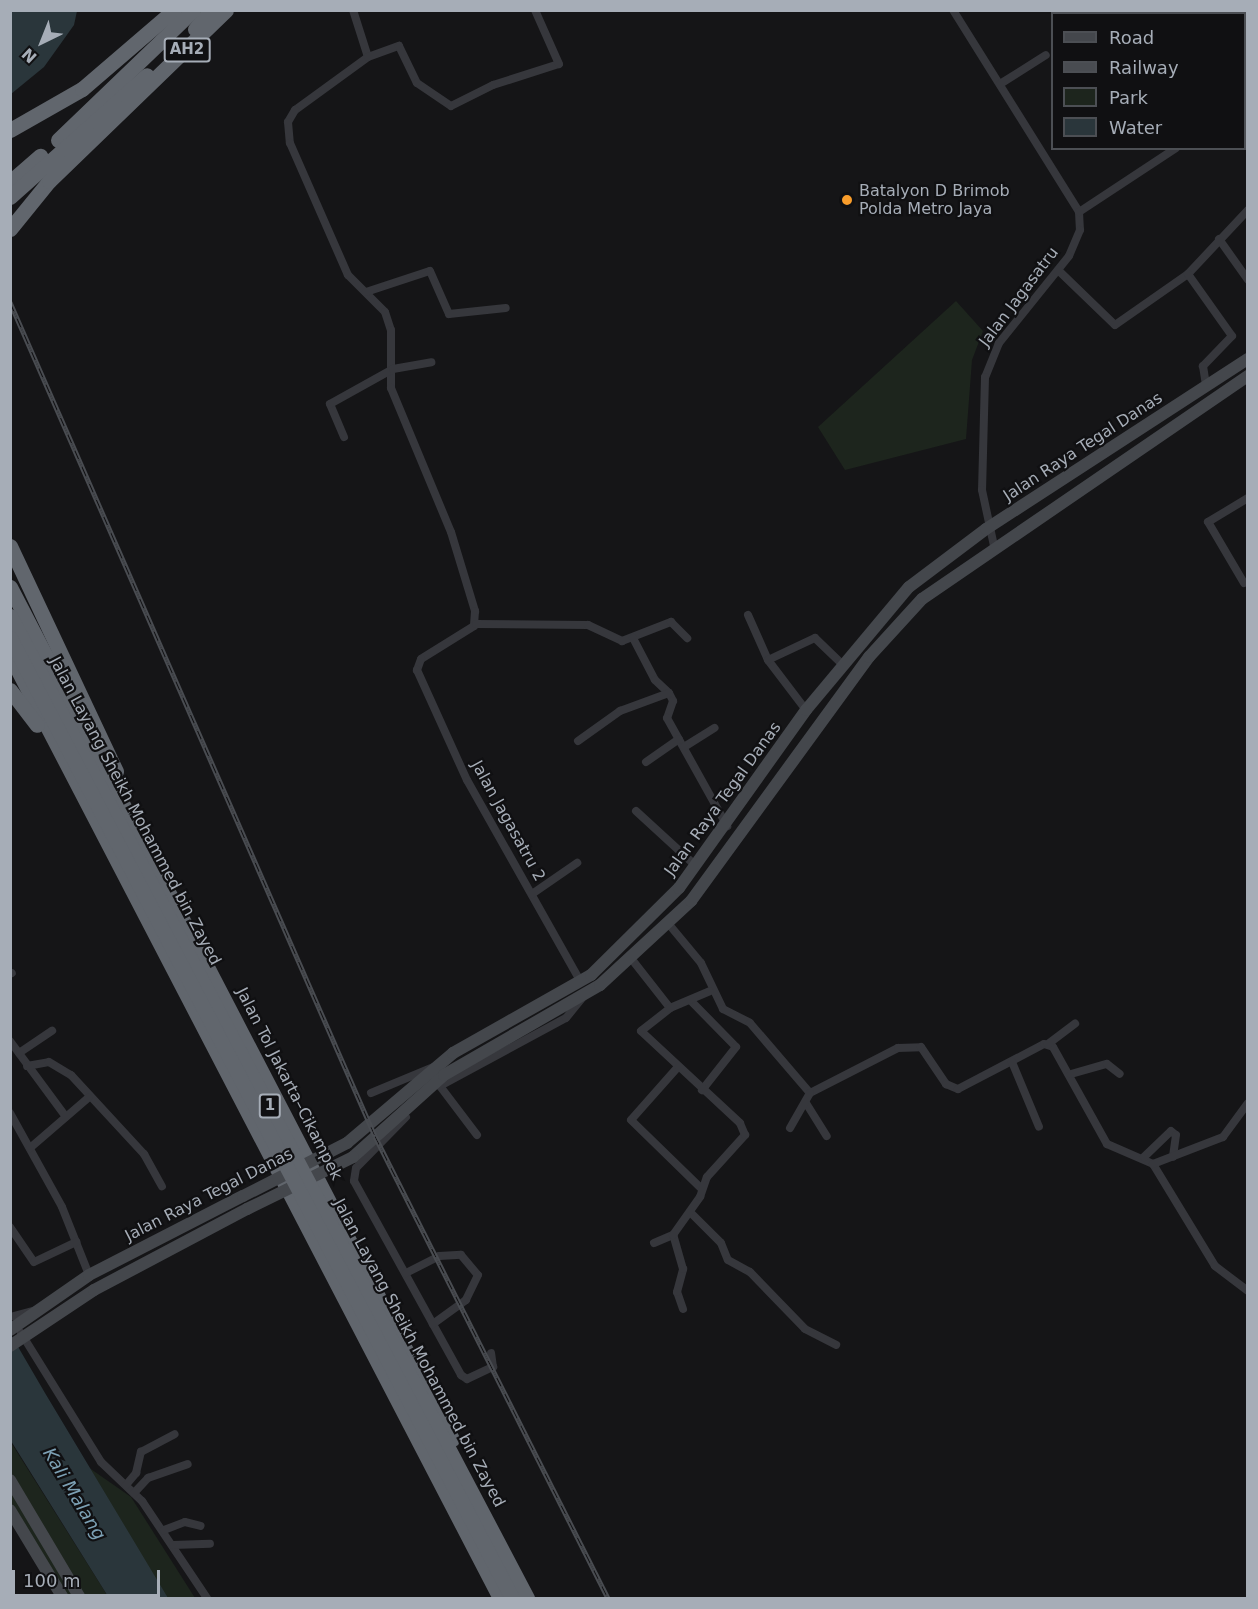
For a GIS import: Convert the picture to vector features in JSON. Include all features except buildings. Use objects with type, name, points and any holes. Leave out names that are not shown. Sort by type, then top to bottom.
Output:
[{"type":"highway","points":[[10,130],[82,89],[174,10]]},
{"type":"highway","points":[[10,182],[194,10]]},
{"type":"highway","name":"AH2","points":[[144,86],[212,10]]},
{"type":"highway","name":"AH2","points":[[144,86],[226,10]]},
{"type":"highway","points":[[10,197],[144,86]]},
{"type":"highway","points":[[10,229],[49,181],[144,86]]},
{"type":"highway","points":[[10,546],[104,735],[133,819]]},
{"type":"highway","name":"Jalan Tol Jakarta–Cikampek","points":[[10,587],[133,819],[533,1599]]},
{"type":"highway","name":"Jalan Layang Sheikh Mohammed bin Zayed","points":[[10,616],[527,1599]]},
{"type":"highway","name":"Jalan Layang Sheikh Mohammed bin Zayed","points":[[10,638],[512,1599]]},
{"type":"highway","name":"1","points":[[10,655],[500,1599]]},
{"type":"highway","points":[[10,690],[76,782]]},
{"type":"street","points":[[353,10],[368,57]]},
{"type":"street","points":[[535,10],[560,64],[493,85],[451,106],[417,83],[399,46],[368,57],[295,110],[288,132],[348,275],[381,305],[391,330],[392,388],[451,532],[476,624],[526,628],[588,625],[620,641],[633,638],[668,622],[687,638]]},
{"type":"street","points":[[953,10],[1079,212],[1173,150]]},
{"type":"street","points":[[1000,84],[1046,55]]},
{"type":"street","points":[[1058,270],[1113,325],[1188,274],[1248,210]]},
{"type":"street","name":"Jalan Jagasatru","points":[[986,529],[982,468],[986,377],[999,343],[1058,270],[1077,242],[1079,212]]},
{"type":"street","points":[[1219,239],[1248,280]]},
{"type":"street","points":[[366,292],[430,271],[449,314],[506,308]]},
{"type":"street","points":[[1188,274],[1232,336],[1203,366],[1206,386]]},
{"type":"street","name":"Jalan Raya Tegal Danas","points":[[12,1324],[36,1311],[89,1275],[347,1143],[438,1065],[581,982],[696,866],[727,826],[806,710],[842,664],[909,587],[986,529],[1248,359]]},
{"type":"street","points":[[344,436],[330,404],[393,369],[431,362]]},
{"type":"street","name":"Jalan Raya Tegal Danas","points":[[17,1342],[94,1290],[247,1209],[353,1157],[444,1075],[584,996],[667,922],[739,840],[890,632],[922,599],[994,546],[1248,376]]},
{"type":"street","points":[[1244,583],[1208,522],[1248,498]]},
{"type":"street","points":[[986,529],[994,546]]},
{"type":"street","points":[[748,615],[768,660],[806,710]]},
{"type":"street","name":"Jalan Jagasatru 2","points":[[476,624],[421,659],[417,670],[462,770],[581,982]]},
{"type":"street","points":[[633,638],[655,680],[673,700],[666,718],[727,826]]},
{"type":"street","points":[[768,660],[815,638],[842,664]]},
{"type":"street","points":[[578,741],[620,711],[669,693]]},
{"type":"street","points":[[684,747],[715,728]]},
{"type":"street","points":[[646,762],[679,739]]},
{"type":"street","points":[[636,811],[696,866]]},
{"type":"street","points":[[532,894],[577,863]]},
{"type":"street","points":[[667,922],[701,963],[710,991],[723,1010],[758,1030],[810,1092]]},
{"type":"street","points":[[630,957],[670,1008]]},
{"type":"street","points":[[654,1242],[673,1234],[691,1213],[702,1190],[745,1135],[641,1031],[670,1008],[693,1002],[710,991]]},
{"type":"street","points":[[492,1353],[493,1368],[463,1378],[354,1173],[440,1086],[566,1018],[584,996]]},
{"type":"street","points":[[693,1002],[736,1047],[702,1090]]},
{"type":"street","points":[[790,1128],[806,1103],[810,1092],[882,1053],[915,1045],[926,1051],[951,1089],[1048,1044],[1075,1024]]},
{"type":"street","points":[[20,1053],[52,1031]]},
{"type":"street","points":[[10,1041],[66,1117]]},
{"type":"street","points":[[1048,1044],[1071,1074],[1107,1144],[1144,1157],[1153,1164],[1215,1266],[1246,1293]]},
{"type":"street","points":[[27,1066],[49,1062],[59,1067],[144,1154],[162,1186]]},
{"type":"street","points":[[1012,1062],[1039,1127]]},
{"type":"street","points":[[1071,1074],[1107,1064],[1120,1074]]},
{"type":"street","points":[[370,1093],[438,1065]]},
{"type":"street","points":[[677,1068],[631,1120],[702,1190]]},
{"type":"street","points":[[440,1086],[477,1135]]},
{"type":"street","points":[[30,1148],[88,1098]]},
{"type":"street","points":[[806,1103],[827,1136]]},
{"type":"street","points":[[1153,1164],[1223,1137],[1248,1103]]},
{"type":"street","points":[[10,1113],[30,1148],[76,1242],[89,1275]]},
{"type":"street","points":[[1144,1157],[1171,1131],[1176,1135],[1173,1157]]},
{"type":"street","points":[[691,1213],[721,1244],[728,1260],[750,1272],[805,1329],[836,1345]]},
{"type":"street","points":[[10,1227],[34,1262],[76,1242]]},
{"type":"street","points":[[673,1234],[683,1269],[677,1292],[683,1309]]},
{"type":"street","points":[[406,1274],[439,1256],[461,1255],[478,1275],[466,1300],[433,1324]]},
{"type":"street","points":[[12,1324],[17,1342],[101,1462],[134,1493],[164,1530],[207,1599]]},
{"type":"street","points":[[126,1485],[136,1473],[141,1452],[175,1434]]},
{"type":"street","points":[[134,1493],[148,1478],[188,1464]]},
{"type":"street","points":[[10,1480],[80,1599]]},
{"type":"street","points":[[31,1514],[12,1517],[63,1599]]},
{"type":"street","points":[[164,1530],[185,1522],[201,1526]]},
{"type":"street","points":[[173,1545],[210,1544]]},
{"type":"green space","points":[[956,301],[983,331],[972,360],[966,439],[845,470],[818,427]]},
{"type":"green space","points":[[10,1441],[109,1598],[63,1598],[11,1510]]},
{"type":"green space","points":[[88,1467],[131,1497],[195,1598],[167,1598]]},
{"type":"water","points":[[11,10],[77,11],[74,25],[44,67],[11,94]]},
{"type":"water","name":"Kali Malang","points":[[10,1333],[168,1598],[109,1598],[11,1441]]},
{"type":"railway","points":[[10,302],[375,1136],[608,1598]]},
{"type":"place","name":"Batalyon D Brimob Polda Metro Jaya","points":[[847,200]]}]
